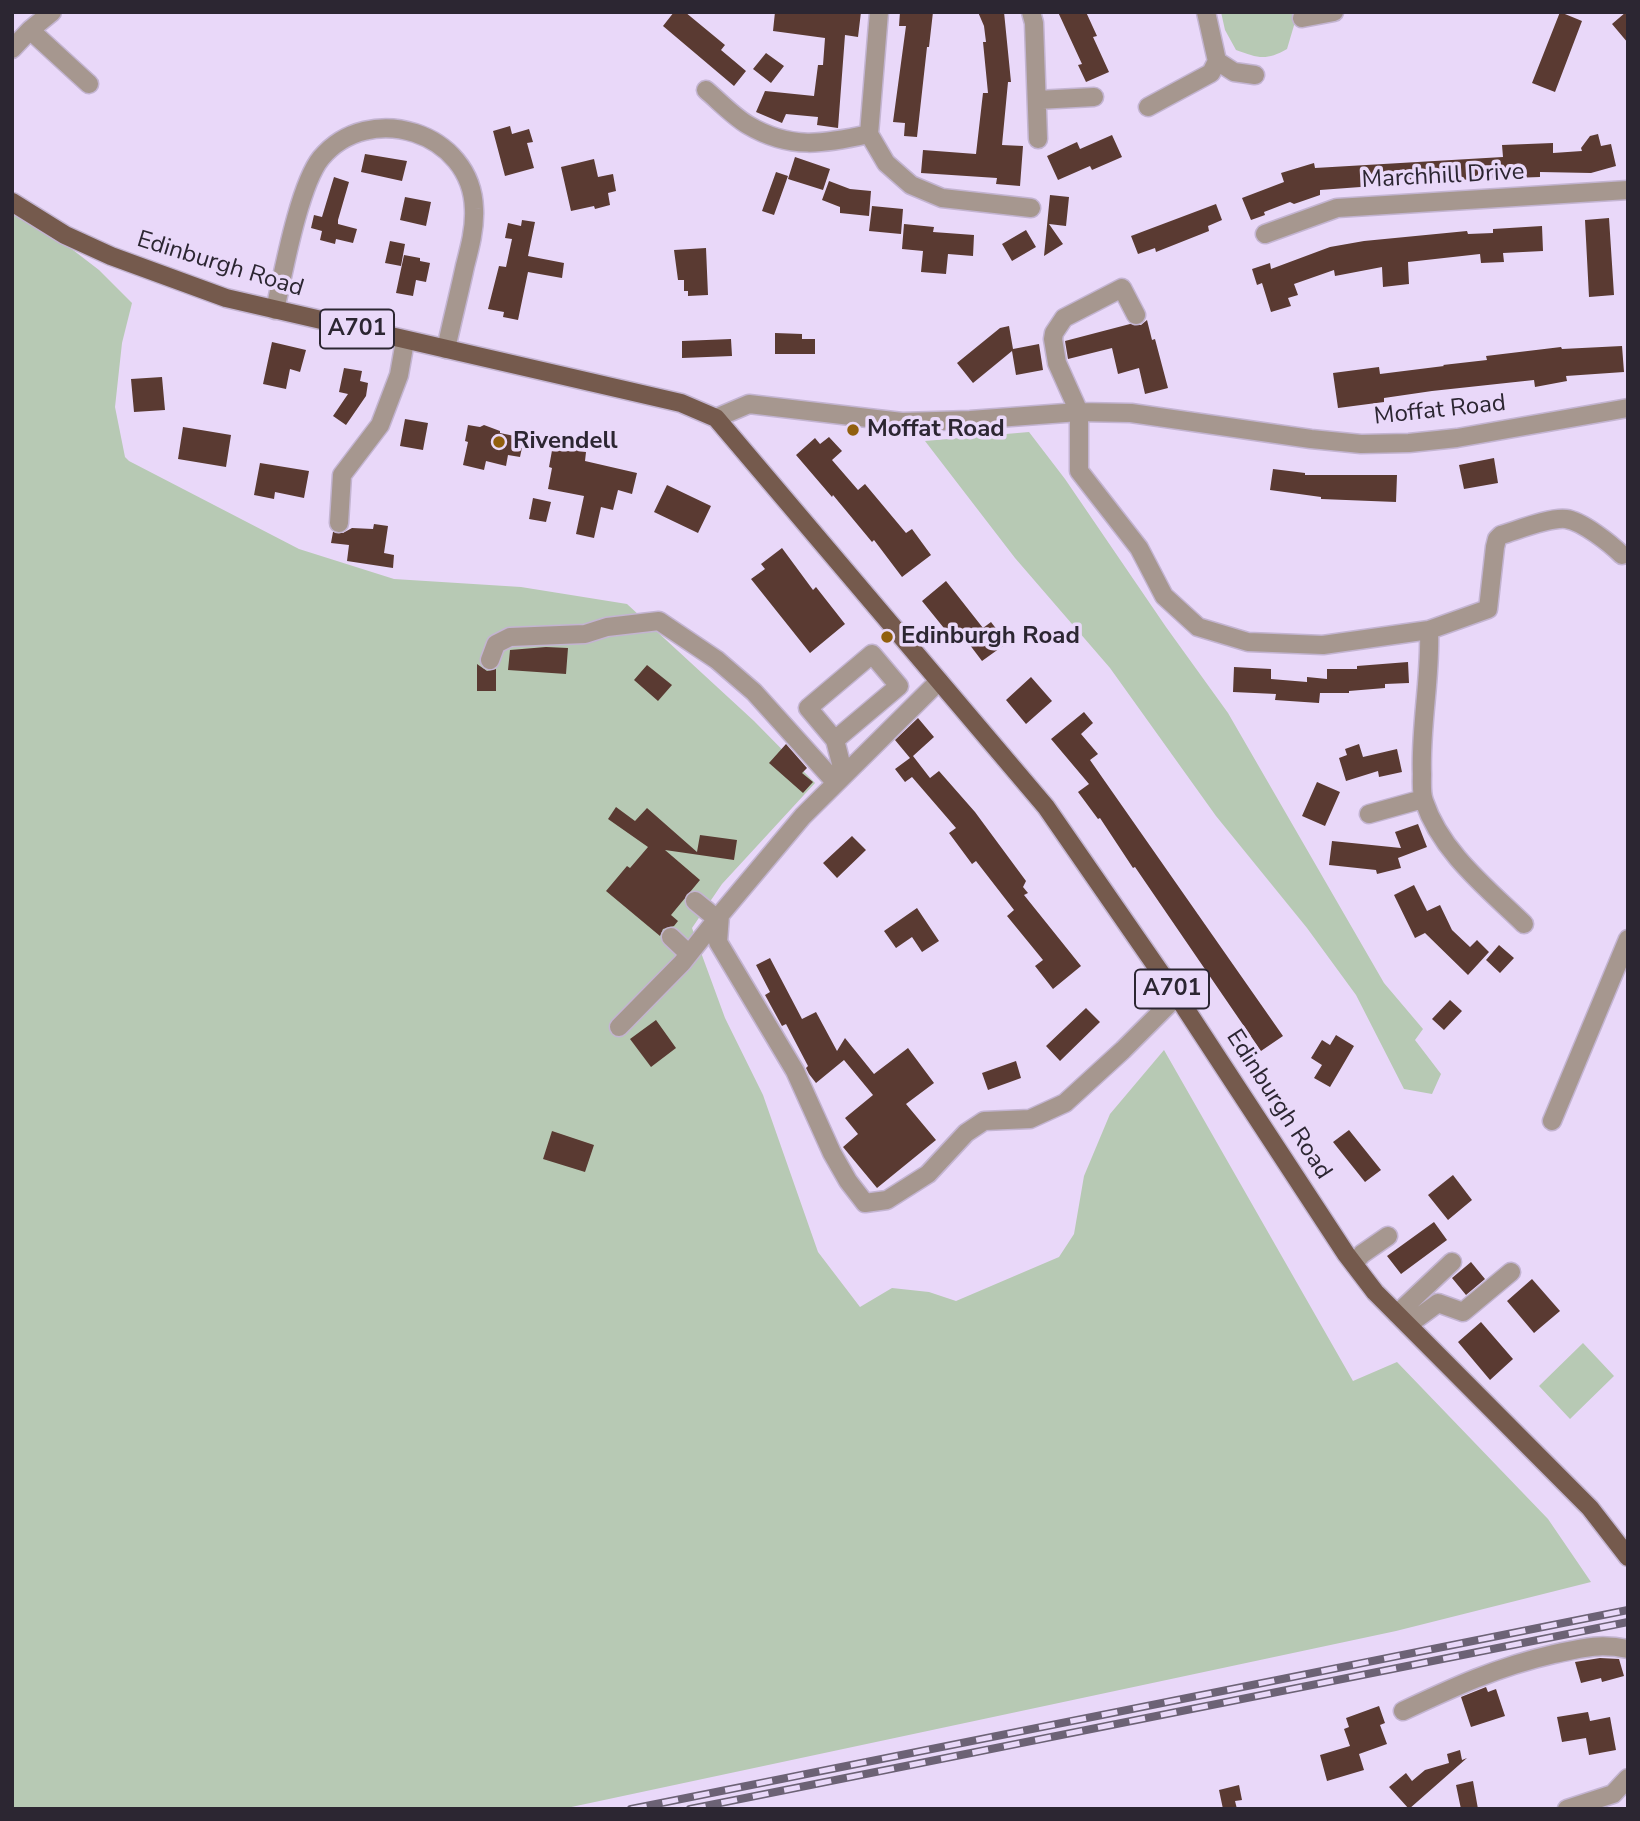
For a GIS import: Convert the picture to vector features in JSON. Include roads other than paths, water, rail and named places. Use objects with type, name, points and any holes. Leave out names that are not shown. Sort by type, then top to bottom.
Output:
[{"type":"main road","name":"Edinburgh Road","points":[[12,202],[65,235],[111,256],[226,298],[681,403],[716,418],[1046,807],[1177,996],[1375,1293],[1590,1508],[1628,1557]]},
{"type":"street","points":[[12,49],[52,12]]},
{"type":"street","points":[[879,12],[869,134],[886,163],[911,185],[943,198],[1031,208]]},
{"type":"street","points":[[1031,12],[1034,23],[1038,139]]},
{"type":"street","points":[[1148,107],[1211,73],[1217,61],[1206,12]]},
{"type":"street","points":[[1302,18],[1334,12]]},
{"type":"street","points":[[30,30],[89,84]]},
{"type":"street","points":[[1217,61],[1234,72],[1255,75]]},
{"type":"street","points":[[706,90],[746,124],[771,136],[797,142],[829,144],[869,134]]},
{"type":"street","points":[[1037,100],[1094,97]]},
{"type":"street","points":[[275,310],[306,188],[320,159],[339,141],[356,133],[381,127],[405,129],[430,137],[453,156],[467,175],[475,206],[474,231],[446,349]]},
{"type":"street","name":"Marchhill Drive","points":[[1265,234],[1337,208],[1628,190]]},
{"type":"street","points":[[1136,314],[1122,288],[1064,318],[1052,339],[1057,363],[1079,412],[1079,471],[1139,548],[1164,596],[1198,627],[1248,642],[1323,645],[1429,630],[1488,609],[1495,547],[1501,535],[1565,519],[1610,543],[1622,555]]},
{"type":"street","points":[[339,523],[342,475],[380,425],[399,375],[405,341]]},
{"type":"street","name":"Moffat Road","points":[[716,418],[750,404],[902,422],[1079,412],[1131,413],[1361,444],[1457,439],[1628,408]]},
{"type":"street","points":[[490,660],[496,643],[510,637],[585,634],[607,627],[659,621],[717,660],[754,692],[840,779]]},
{"type":"street","points":[[1429,630],[1430,658],[1421,747],[1423,799],[1444,840],[1466,868],[1524,924]]},
{"type":"street","points":[[835,740],[899,686],[872,654],[808,708],[835,740],[840,779]]},
{"type":"street","points":[[619,1027],[689,954],[803,816],[939,681]]},
{"type":"street","points":[[1369,814],[1423,799]]},
{"type":"street","points":[[695,901],[718,917]]},
{"type":"street","points":[[718,917],[718,942],[795,1071],[838,1162],[865,1203],[887,1200],[928,1174],[965,1133],[984,1121],[1030,1119],[1065,1103],[1123,1051],[1177,996]]},
{"type":"street","points":[[671,937],[689,954]]},
{"type":"street","points":[[1552,1121],[1628,939]]},
{"type":"street","points":[[1354,1264],[1362,1254],[1388,1236]]},
{"type":"street","points":[[1402,1320],[1452,1262]]},
{"type":"street","points":[[1402,1320],[1438,1303],[1463,1312],[1511,1272]]},
{"type":"street","points":[[1403,1711],[1478,1675],[1515,1662],[1597,1644],[1628,1649]]},
{"type":"street","points":[[1567,1809],[1614,1794],[1628,1778]]},
{"type":"railway","points":[[631,1809],[1628,1610]]},
{"type":"railway","points":[[690,1809],[1628,1622]]},
{"type":"place","name":"Moffat Road","points":[[853,430]]},
{"type":"place","name":"Rivendell","points":[[499,442]]},
{"type":"place","name":"Edinburgh Road","points":[[887,637]]}]
